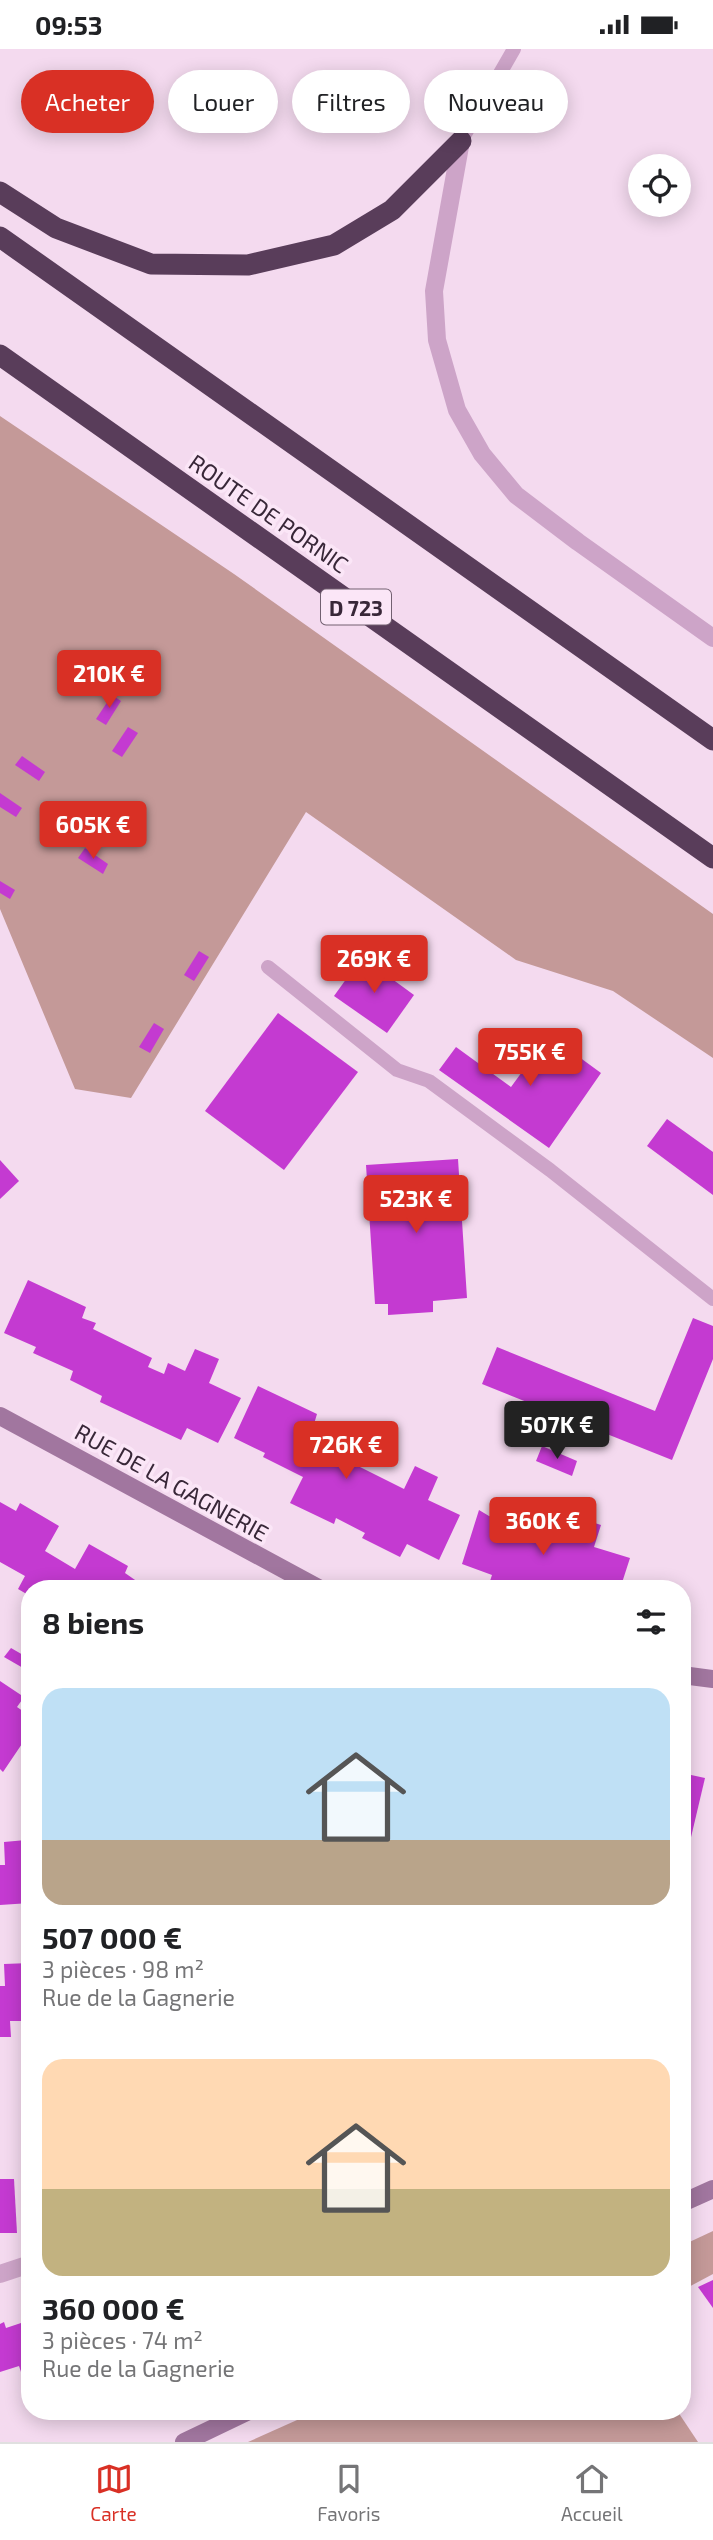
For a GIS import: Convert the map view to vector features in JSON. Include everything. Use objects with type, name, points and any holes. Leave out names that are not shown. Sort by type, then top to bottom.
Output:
[{"type":"highway","points":[[0,192],[56,228],[151,264],[248,265],[334,246],[392,210],[461,141]]},
{"type":"highway","points":[[0,237],[713,740]]},
{"type":"highway","name":"ROUTE DE PORNIC","points":[[0,355],[713,858]]},
{"type":"street","points":[[461,141],[434,291],[437,340],[457,410],[482,454],[516,495],[713,638]]},
{"type":"street","name":"RUE DE LA GAGNERIE","points":[[0,1416],[303,1580]]},
{"type":"street","points":[[691,1676],[713,1679]]},
{"type":"street","points":[[691,2199],[713,2189]]},
{"type":"street","points":[[0,2274],[21,2267]]},
{"type":"street","points":[[184,2442],[230,2420]]},
{"type":"lane","points":[[461,141],[514,49]]},
{"type":"lane","points":[[268,967],[397,1070],[429,1081],[539,1162],[713,1299]]},
{"type":"shaded area","points":[[0,416],[234,574],[713,914],[713,1058],[613,991],[516,960],[306,812],[131,1098],[75,1089],[0,909]]},
{"type":"shaded area","points":[[713,2231],[713,2274],[691,2286],[691,2241]]},
{"type":"shaded area","points":[[297,2420],[683,2420],[698,2442],[248,2442]]},
{"type":"building","points":[[112,695],[121,701],[106,725],[96,719]]},
{"type":"building","points":[[128,727],[138,733],[122,757],[112,751]]},
{"type":"building","points":[[22,756],[45,772],[39,781],[15,765]]},
{"type":"building","points":[[0,793],[22,808],[16,817],[0,807]]},
{"type":"building","points":[[85,848],[108,864],[103,874],[78,858]]},
{"type":"building","points":[[0,881],[15,890],[10,899],[0,893]]},
{"type":"building","points":[[199,951],[209,957],[194,981],[184,975]]},
{"type":"building","points":[[362,957],[414,995],[387,1033],[334,996]]},
{"type":"building","points":[[278,1013],[358,1072],[284,1170],[205,1111]]},
{"type":"building","points":[[154,1023],[164,1029],[150,1053],[139,1047]]},
{"type":"building","points":[[549,1035],[601,1073],[549,1148],[439,1070],[456,1047],[511,1087]]},
{"type":"building","points":[[667,1119],[713,1152],[713,1195],[647,1146]]},
{"type":"building","points":[[458,1159],[467,1298],[433,1301],[433,1312],[388,1315],[388,1304],[375,1304],[366,1165]]},
{"type":"building","points":[[0,1160],[19,1181],[0,1199]]},
{"type":"building","points":[[28,1280],[86,1307],[82,1318],[96,1323],[93,1329],[152,1358],[148,1367],[164,1374],[168,1363],[185,1371],[195,1349],[219,1359],[209,1383],[241,1398],[218,1443],[187,1428],[181,1440],[100,1402],[102,1396],[70,1380],[73,1371],[33,1353],[36,1347],[4,1333]]},
{"type":"building","points":[[693,1318],[713,1326],[713,1359],[672,1460],[482,1384],[497,1347],[655,1411]]},
{"type":"building","points":[[258,1386],[317,1414],[314,1424],[325,1429],[313,1456],[328,1464],[339,1441],[364,1453],[358,1466],[404,1489],[415,1466],[438,1477],[428,1500],[460,1515],[439,1560],[407,1544],[400,1557],[362,1538],[365,1533],[336,1518],[334,1524],[290,1503],[303,1477],[263,1457],[265,1453],[234,1438]]},
{"type":"building","points":[[542,1446],[577,1461],[572,1476],[536,1461]]},
{"type":"building","points":[[0,1502],[16,1511],[20,1503],[59,1526],[45,1551],[75,1569],[89,1544],[128,1566],[125,1573],[135,1580],[23,1580],[25,1576],[0,1562]]},
{"type":"building","points":[[479,1510],[489,1516],[540,1530],[538,1540],[551,1544],[553,1535],[569,1539],[576,1517],[601,1525],[594,1547],[630,1558],[623,1580],[490,1580],[492,1575],[462,1564]]},
{"type":"building","points":[[11,1648],[21,1654],[21,1667],[4,1657]]},
{"type":"building","points":[[0,1681],[21,1695],[17,1707],[21,1710],[21,1745],[3,1772],[0,1769]]},
{"type":"building","points":[[691,1775],[705,1778],[691,1837]]},
{"type":"building","points":[[21,1840],[21,1904],[0,1905],[0,1865],[5,1865],[4,1842]]},
{"type":"building","points":[[21,1963],[21,2021],[10,2021],[11,2037],[0,2037],[0,1986],[5,1986],[4,1964]]},
{"type":"building","points":[[0,2179],[14,2179],[17,2233],[0,2233]]},
{"type":"building","points":[[713,2280],[713,2308],[698,2287]]},
{"type":"building","points":[[4,2322],[6,2328],[21,2323],[21,2372],[19,2366],[0,2372],[0,2324]]}]
